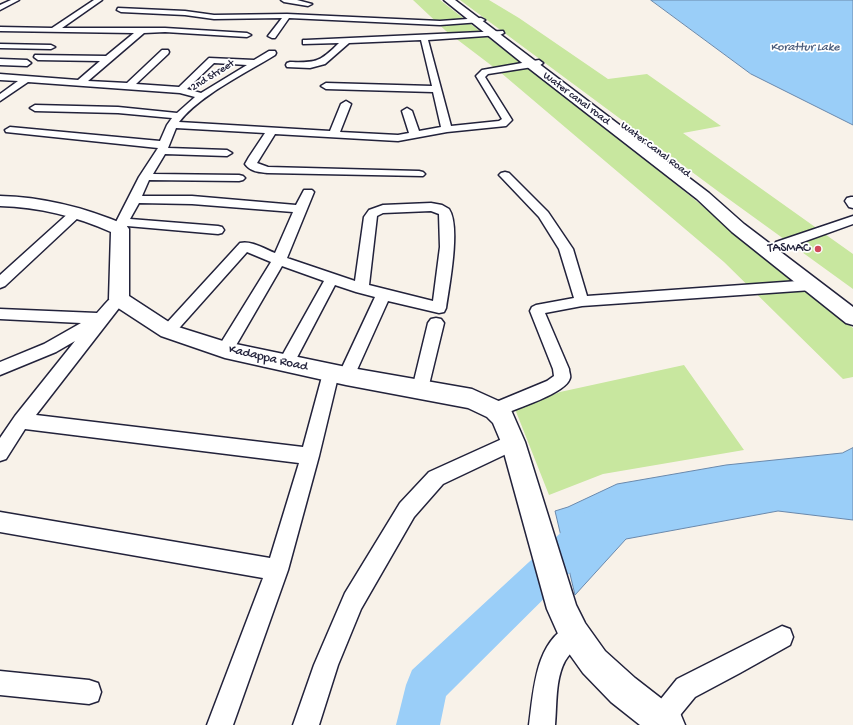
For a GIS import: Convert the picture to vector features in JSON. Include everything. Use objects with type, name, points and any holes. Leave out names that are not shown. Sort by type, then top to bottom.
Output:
[{"type":"main road","name":"Water canal road","points":[[449,0],[535,63],[703,196],[738,228],[853,318]]},
{"type":"main road","points":[[456,0],[477,20]]},
{"type":"main road","name":"Water Canal Road","points":[[535,63],[781,245],[853,302]]},
{"type":"main road","points":[[0,201],[48,206],[121,226],[119,299]]},
{"type":"main road","name":"Kadappa Road","points":[[119,299],[168,331],[225,350],[338,375],[472,398],[495,410],[503,417],[513,442],[568,621]]},
{"type":"main road","points":[[568,621],[594,662],[623,690],[665,722]]},
{"type":"street","points":[[0,8],[16,0]]},
{"type":"street","points":[[54,30],[99,0]]},
{"type":"street","points":[[284,0],[300,1],[308,4]]},
{"type":"street","points":[[131,3],[119,12],[185,13],[214,17],[287,16],[440,23],[477,20]]},
{"type":"street","points":[[272,36],[287,16]]},
{"type":"street","points":[[97,31],[106,23]]},
{"type":"street","points":[[0,29],[97,31],[165,30],[247,35]]},
{"type":"street","points":[[0,45],[19,29]]},
{"type":"street","points":[[80,82],[141,31]]},
{"type":"street","points":[[306,42],[424,38],[496,33]]},
{"type":"street","points":[[424,38],[447,129]]},
{"type":"street","points":[[290,65],[312,66],[323,63],[346,41]]},
{"type":"street","points":[[0,45],[51,47]]},
{"type":"street","points":[[129,86],[165,52]]},
{"type":"street","name":"2nd Street","points":[[176,121],[202,96],[272,53]]},
{"type":"street","points":[[38,57],[108,59]]},
{"type":"street","points":[[181,90],[210,62],[218,60],[257,63]]},
{"type":"street","points":[[0,62],[27,63]]},
{"type":"street","points":[[35,108],[118,110],[176,121],[273,130],[398,138],[447,129],[502,124],[507,120],[480,76],[485,72],[535,63]]},
{"type":"street","points":[[0,77],[181,90],[202,96]]},
{"type":"street","points":[[0,98],[26,79]]},
{"type":"street","points":[[326,86],[437,89]]},
{"type":"street","points":[[334,134],[346,104]]},
{"type":"street","points":[[406,111],[415,135]]},
{"type":"street","points":[[176,121],[163,148],[145,177],[121,226],[218,230]]},
{"type":"street","points":[[10,130],[163,148],[227,153]]},
{"type":"street","points":[[273,130],[254,157],[251,164],[256,168],[268,170],[419,174]]},
{"type":"street","points":[[505,175],[544,215],[566,250],[582,300]]},
{"type":"street","points":[[145,177],[239,178]]},
{"type":"street","points":[[225,350],[279,260],[308,192]]},
{"type":"street","points":[[135,199],[192,200],[302,209]]},
{"type":"street","points":[[853,200],[851,201],[853,204]]},
{"type":"street","points":[[168,331],[244,246],[330,280],[384,296],[439,308],[446,242],[445,212],[431,207],[383,209],[376,210],[372,213],[370,217],[361,289]]},
{"type":"street","points":[[0,283],[76,213]]},
{"type":"street","points":[[781,245],[853,220]]},
{"type":"street","points":[[286,363],[330,280]]},
{"type":"street","points":[[495,410],[553,386],[562,378],[561,369],[537,311],[582,300],[812,286]]},
{"type":"street","points":[[220,725],[277,570],[310,456],[338,375],[384,296]]},
{"type":"street","points":[[0,453],[21,421],[101,319],[119,299]]},
{"type":"street","points":[[0,314],[101,319]]},
{"type":"street","points":[[0,369],[50,348],[101,319]]},
{"type":"street","points":[[420,389],[436,323]]},
{"type":"street","points":[[21,421],[310,456]]},
{"type":"street","points":[[306,725],[326,665],[353,601],[408,510],[436,478],[513,442]]},
{"type":"street","points":[[0,522],[277,570]]},
{"type":"street","points":[[542,725],[548,671],[558,651],[568,621]]},
{"type":"street","points":[[665,722],[686,688],[732,665],[782,637]]},
{"type":"street","points":[[0,683],[89,692]]},
{"type":"green space","points":[[413,0],[440,0],[668,178],[853,328],[853,377],[843,379],[724,262],[500,72],[446,31]]},
{"type":"green space","points":[[460,0],[489,0],[519,18],[608,79],[647,74],[721,126],[683,133],[853,254],[853,289],[719,192]]},
{"type":"green space","points":[[684,365],[744,450],[603,474],[549,495],[515,409],[560,392]]},
{"type":"water","name":"Korattur Lake","points":[[651,0],[853,0],[853,125],[751,74]]},
{"type":"water","points":[[853,448],[853,520],[778,511],[626,539],[575,595],[555,511],[568,507],[617,484],[726,465],[842,453]]},
{"type":"waterway","points":[[418,725],[427,685],[593,526]]},
{"type":"place","name":"TASMAC","points":[[818,249]]}]
